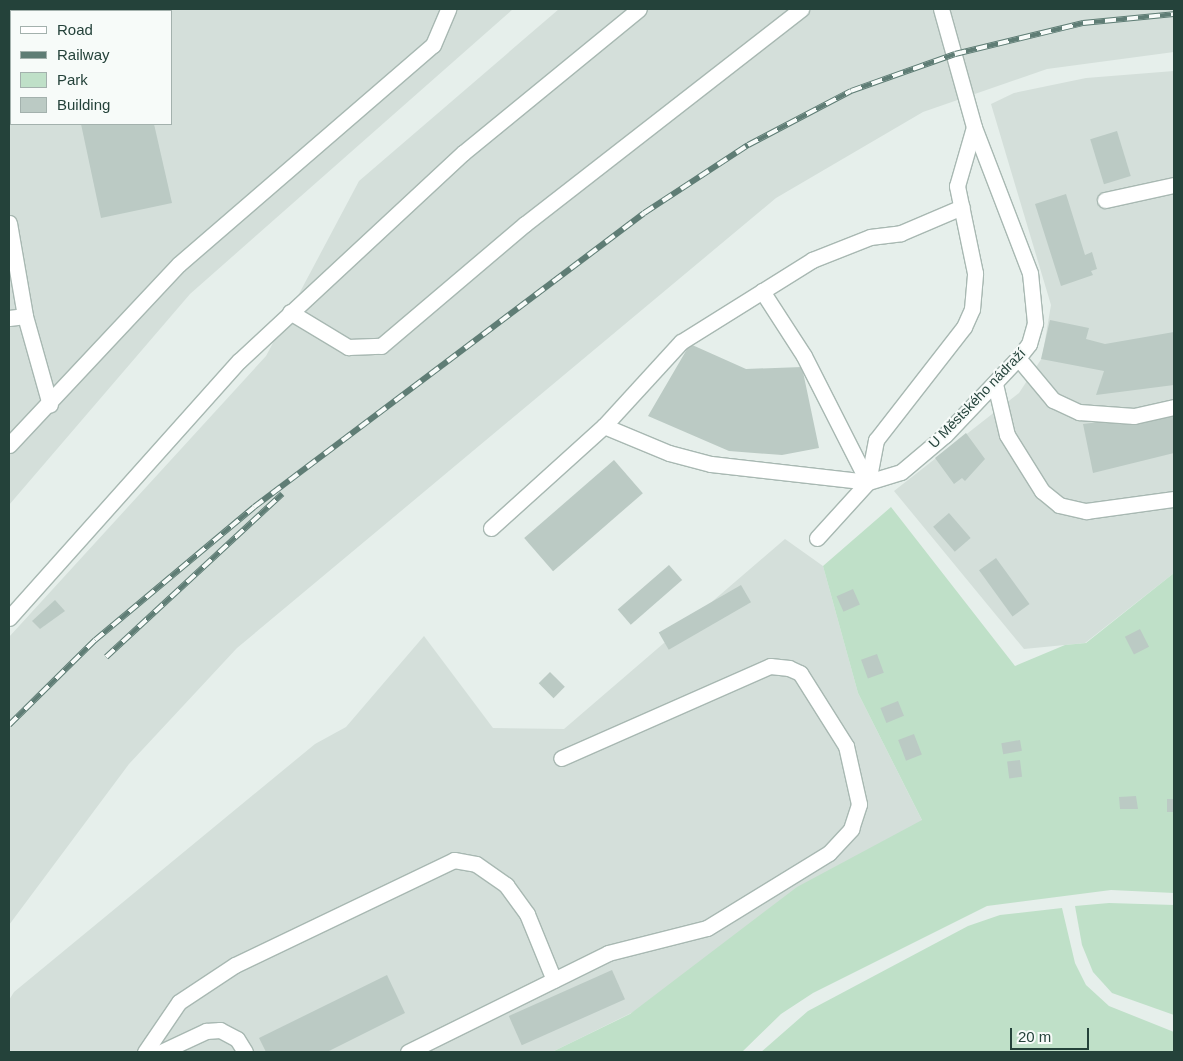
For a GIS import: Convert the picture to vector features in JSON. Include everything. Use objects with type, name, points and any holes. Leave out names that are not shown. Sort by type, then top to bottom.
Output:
[{"type":"street","points":[[9,445],[50,405],[179,264],[433,45],[448,9]]},
{"type":"street","points":[[9,618],[239,361],[463,153],[639,9]]},
{"type":"street","points":[[290,312],[348,347],[380,346],[525,224],[801,9]]},
{"type":"street","name":"U Městského nádraží","points":[[868,482],[901,472],[995,384],[1029,344],[1035,323],[1030,273],[974,127],[941,9]]},
{"type":"street","points":[[816,538],[868,482],[876,440],[964,327],[972,309],[975,273],[957,186],[974,127]]},
{"type":"street","points":[[1105,200],[1174,185]]},
{"type":"street","points":[[491,528],[604,426],[681,342],[762,291],[840,247],[900,233],[962,207]]},
{"type":"street","points":[[9,223],[25,316],[50,405]]},
{"type":"street","points":[[762,291],[804,356],[868,482]]},
{"type":"street","points":[[9,318],[25,316]]},
{"type":"street","points":[[1018,358],[1053,400],[1079,412],[1134,416],[1174,407]]},
{"type":"street","points":[[995,384],[1008,435],[1042,491],[1059,504],[1086,512],[1174,498]]},
{"type":"street","points":[[604,426],[660,450],[711,464],[868,482]]},
{"type":"street","points":[[408,1052],[608,953],[707,928],[829,852],[851,830],[859,804],[846,746],[800,673],[789,668],[770,666],[561,758]]},
{"type":"street","points":[[145,1052],[179,1002],[235,965],[454,860],[476,864],[506,885],[527,914],[554,980]]},
{"type":"street","points":[[161,1052],[220,1030],[237,1039],[245,1052]]},
{"type":"shaded area","points":[[9,9],[513,9],[190,294],[9,505]]},
{"type":"shaded area","points":[[559,9],[1174,9],[1174,52],[1047,69],[923,112],[776,198],[237,648],[129,764],[9,925],[9,637],[266,356],[359,181]]},
{"type":"shaded area","points":[[1174,71],[1174,573],[1085,643],[1024,649],[894,491],[1019,393],[1042,358],[1051,305],[991,104],[1014,93],[1086,78]]},
{"type":"shaded area","points":[[785,539],[823,566],[858,693],[942,860],[552,1052],[9,1052],[9,1000],[14,992],[315,744],[346,727],[424,636],[493,728],[564,729]]},
{"type":"green space","points":[[891,507],[1015,666],[1065,645],[1086,643],[1174,573],[1174,893],[1111,890],[987,906],[813,993],[781,1014],[742,1052],[552,1052],[630,1014],[797,887],[922,820],[858,693],[823,566]]},
{"type":"green space","points":[[1109,903],[1174,905],[1174,1015],[1112,993],[1093,972],[1082,945],[1075,906]]},
{"type":"green space","points":[[1062,908],[1075,963],[1086,985],[1109,1006],[1174,1032],[1174,1052],[761,1052],[808,1011],[968,926],[1000,915]]},
{"type":"building","points":[[81,125],[154,125],[172,203],[101,218]]},
{"type":"building","points":[[1117,131],[1131,176],[1104,184],[1090,139]]},
{"type":"building","points":[[1066,194],[1085,255],[1092,252],[1097,269],[1091,271],[1093,275],[1061,286],[1035,204]]},
{"type":"building","points":[[1050,320],[1089,328],[1086,339],[1105,344],[1174,332],[1174,385],[1096,395],[1104,371],[1041,359]]},
{"type":"building","points":[[690,344],[746,369],[802,367],[819,448],[782,455],[729,451],[648,416]]},
{"type":"building","points":[[1174,413],[1174,453],[1093,473],[1083,424]]},
{"type":"building","points":[[966,433],[985,459],[965,481],[962,478],[954,484],[935,458]]},
{"type":"building","points":[[614,460],[643,493],[553,571],[524,538]]},
{"type":"building","points":[[949,513],[971,538],[955,552],[933,527]]},
{"type":"building","points":[[996,558],[1030,604],[1013,616],[979,570]]},
{"type":"building","points":[[669,565],[682,580],[631,625],[618,610]]},
{"type":"building","points":[[741,585],[751,602],[669,650],[659,632]]},
{"type":"building","points":[[853,589],[860,605],[843,612],[837,596]]},
{"type":"building","points":[[55,600],[65,611],[40,629],[32,621]]},
{"type":"building","points":[[1140,629],[1149,647],[1134,655],[1125,637]]},
{"type":"building","points":[[877,654],[884,673],[868,679],[861,660]]},
{"type":"building","points":[[550,672],[565,687],[554,698],[539,683]]},
{"type":"building","points":[[898,701],[904,716],[886,723],[880,708]]},
{"type":"building","points":[[914,734],[922,755],[906,761],[898,740]]},
{"type":"building","points":[[1020,740],[1022,751],[1003,754],[1001,743]]},
{"type":"building","points":[[1020,760],[1022,777],[1009,778],[1007,762]]},
{"type":"building","points":[[1136,796],[1138,809],[1120,809],[1119,797]]},
{"type":"building","points":[[1167,799],[1174,799],[1174,812],[1167,812]]},
{"type":"building","points":[[612,970],[625,999],[522,1045],[509,1016]]},
{"type":"building","points":[[387,975],[405,1013],[327,1052],[266,1052],[259,1038]]},
{"type":"railway","points":[[9,725],[95,640],[254,507],[644,213],[748,145],[851,91],[955,54],[1083,23],[1174,14]]},
{"type":"railway","points":[[106,657],[282,494]]}]
